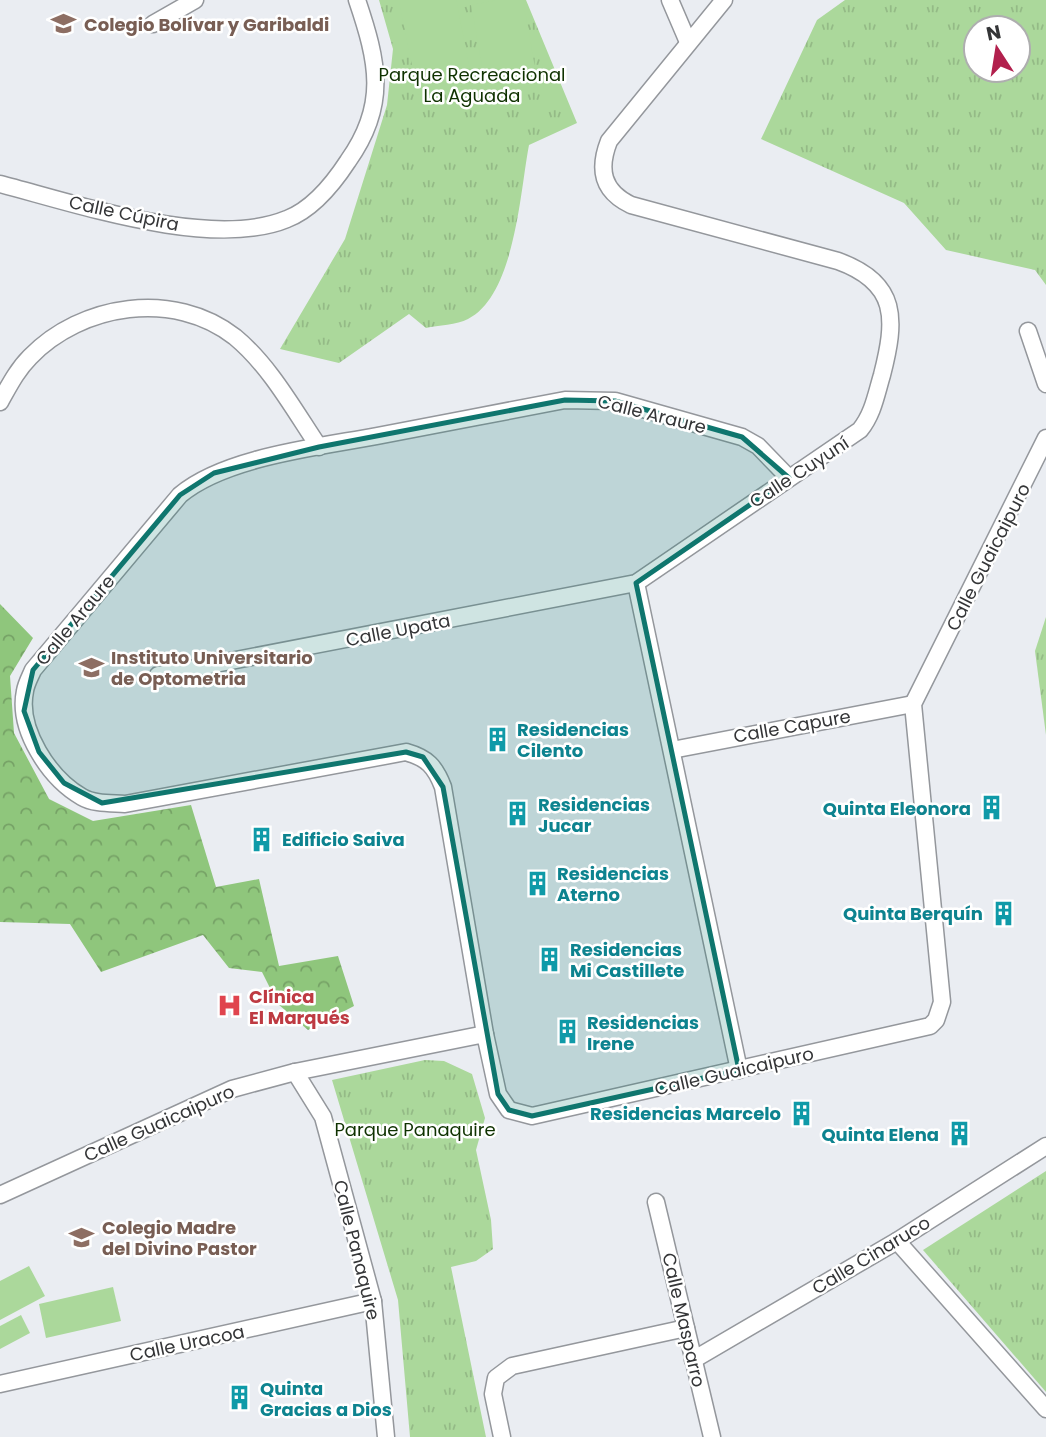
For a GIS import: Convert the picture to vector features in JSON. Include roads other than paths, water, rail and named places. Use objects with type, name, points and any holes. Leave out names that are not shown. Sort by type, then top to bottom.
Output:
[{"type":"street","points":[[153,24],[195,0]]},
{"type":"street","name":"Calle Cúpira","points":[[0,184],[176,226],[226,229],[267,226],[290,218],[312,204],[339,175],[359,146],[373,116],[377,88],[357,0]]},
{"type":"street","points":[[670,0],[688,42]]},
{"type":"street","name":"Calle Cuyuní","points":[[636,583],[789,478],[844,444],[870,418],[892,334],[891,317],[884,293],[876,282],[853,267],[631,205],[611,193],[603,168],[609,141],[724,0]]},
{"type":"street","points":[[0,401],[30,357],[66,329],[89,317],[119,310],[149,308],[186,313],[213,324],[234,337],[256,359],[320,447]]},
{"type":"street","points":[[1028,331],[1046,384]]},
{"type":"street","name":"Calle Araure","points":[[485,1034],[443,787],[436,769],[424,757],[406,752],[125,804],[103,803],[83,797],[64,782],[39,752],[24,711],[25,691],[33,670],[180,495],[195,482],[214,473],[320,447],[565,400],[598,399],[742,437],[758,446],[789,478]]},
{"type":"street","name":"Calle Guaicaipuro","points":[[2,1190],[232,1089],[296,1072],[485,1034],[498,1094],[509,1110],[532,1116],[930,1026],[940,1011],[942,1002],[913,704],[1046,438]]},
{"type":"street","points":[[636,583],[739,1070]]},
{"type":"street","name":"Calle Upata","points":[[158,675],[636,583]]},
{"type":"street","name":"Calle Capure","points":[[672,750],[913,704]]},
{"type":"street","name":"Calle Panaquire","points":[[296,1072],[323,1117],[373,1301],[386,1437]]},
{"type":"street","name":"Calle Cinaruco","points":[[693,1360],[897,1241],[1046,1146]]},
{"type":"street","name":"Calle Masparro","points":[[656,1202],[712,1437]]},
{"type":"street","points":[[897,1241],[1046,1409]]},
{"type":"street","name":"Calle Uracoa","points":[[0,1384],[373,1301]]},
{"type":"street","points":[[502,1437],[493,1394],[496,1378],[512,1366],[685,1328]]},
{"type":"place","name":"Colegio Bolívar y Garibaldi","points":[[64,24]]},
{"type":"place","name":"Instituto Universitario de Optometria","points":[[91,667]]},
{"type":"place","name":"Residencias Cilento","points":[[497,739]]},
{"type":"place","name":"Quinta Eleonora","points":[[991,808]]},
{"type":"place","name":"Residencias Jucar","points":[[518,814]]},
{"type":"place","name":"Edificio Saiva","points":[[262,839]]},
{"type":"place","name":"Residencias Aterno","points":[[537,883]]},
{"type":"place","name":"Quinta Berquín","points":[[1003,913]]},
{"type":"place","name":"Residencias Mi Castillete","points":[[550,959]]},
{"type":"place","name":"Clínica El Marqués","points":[[229,1006]]},
{"type":"place","name":"Residencias Irene","points":[[567,1032]]},
{"type":"place","name":"Residencias Marcelo","points":[[801,1113]]},
{"type":"place","name":"Quinta Elena","points":[[959,1134]]},
{"type":"place","name":"Colegio Madre del Divino Pastor","points":[[82,1237]]},
{"type":"place","name":"Quinta Gracias a Dios","points":[[240,1398]]},
{"type":"park label","name":"Parque Recreacional La Aguada","points":[[472,84]]},
{"type":"park label","name":"Parque Panaquire","points":[[415,1129]]}]
